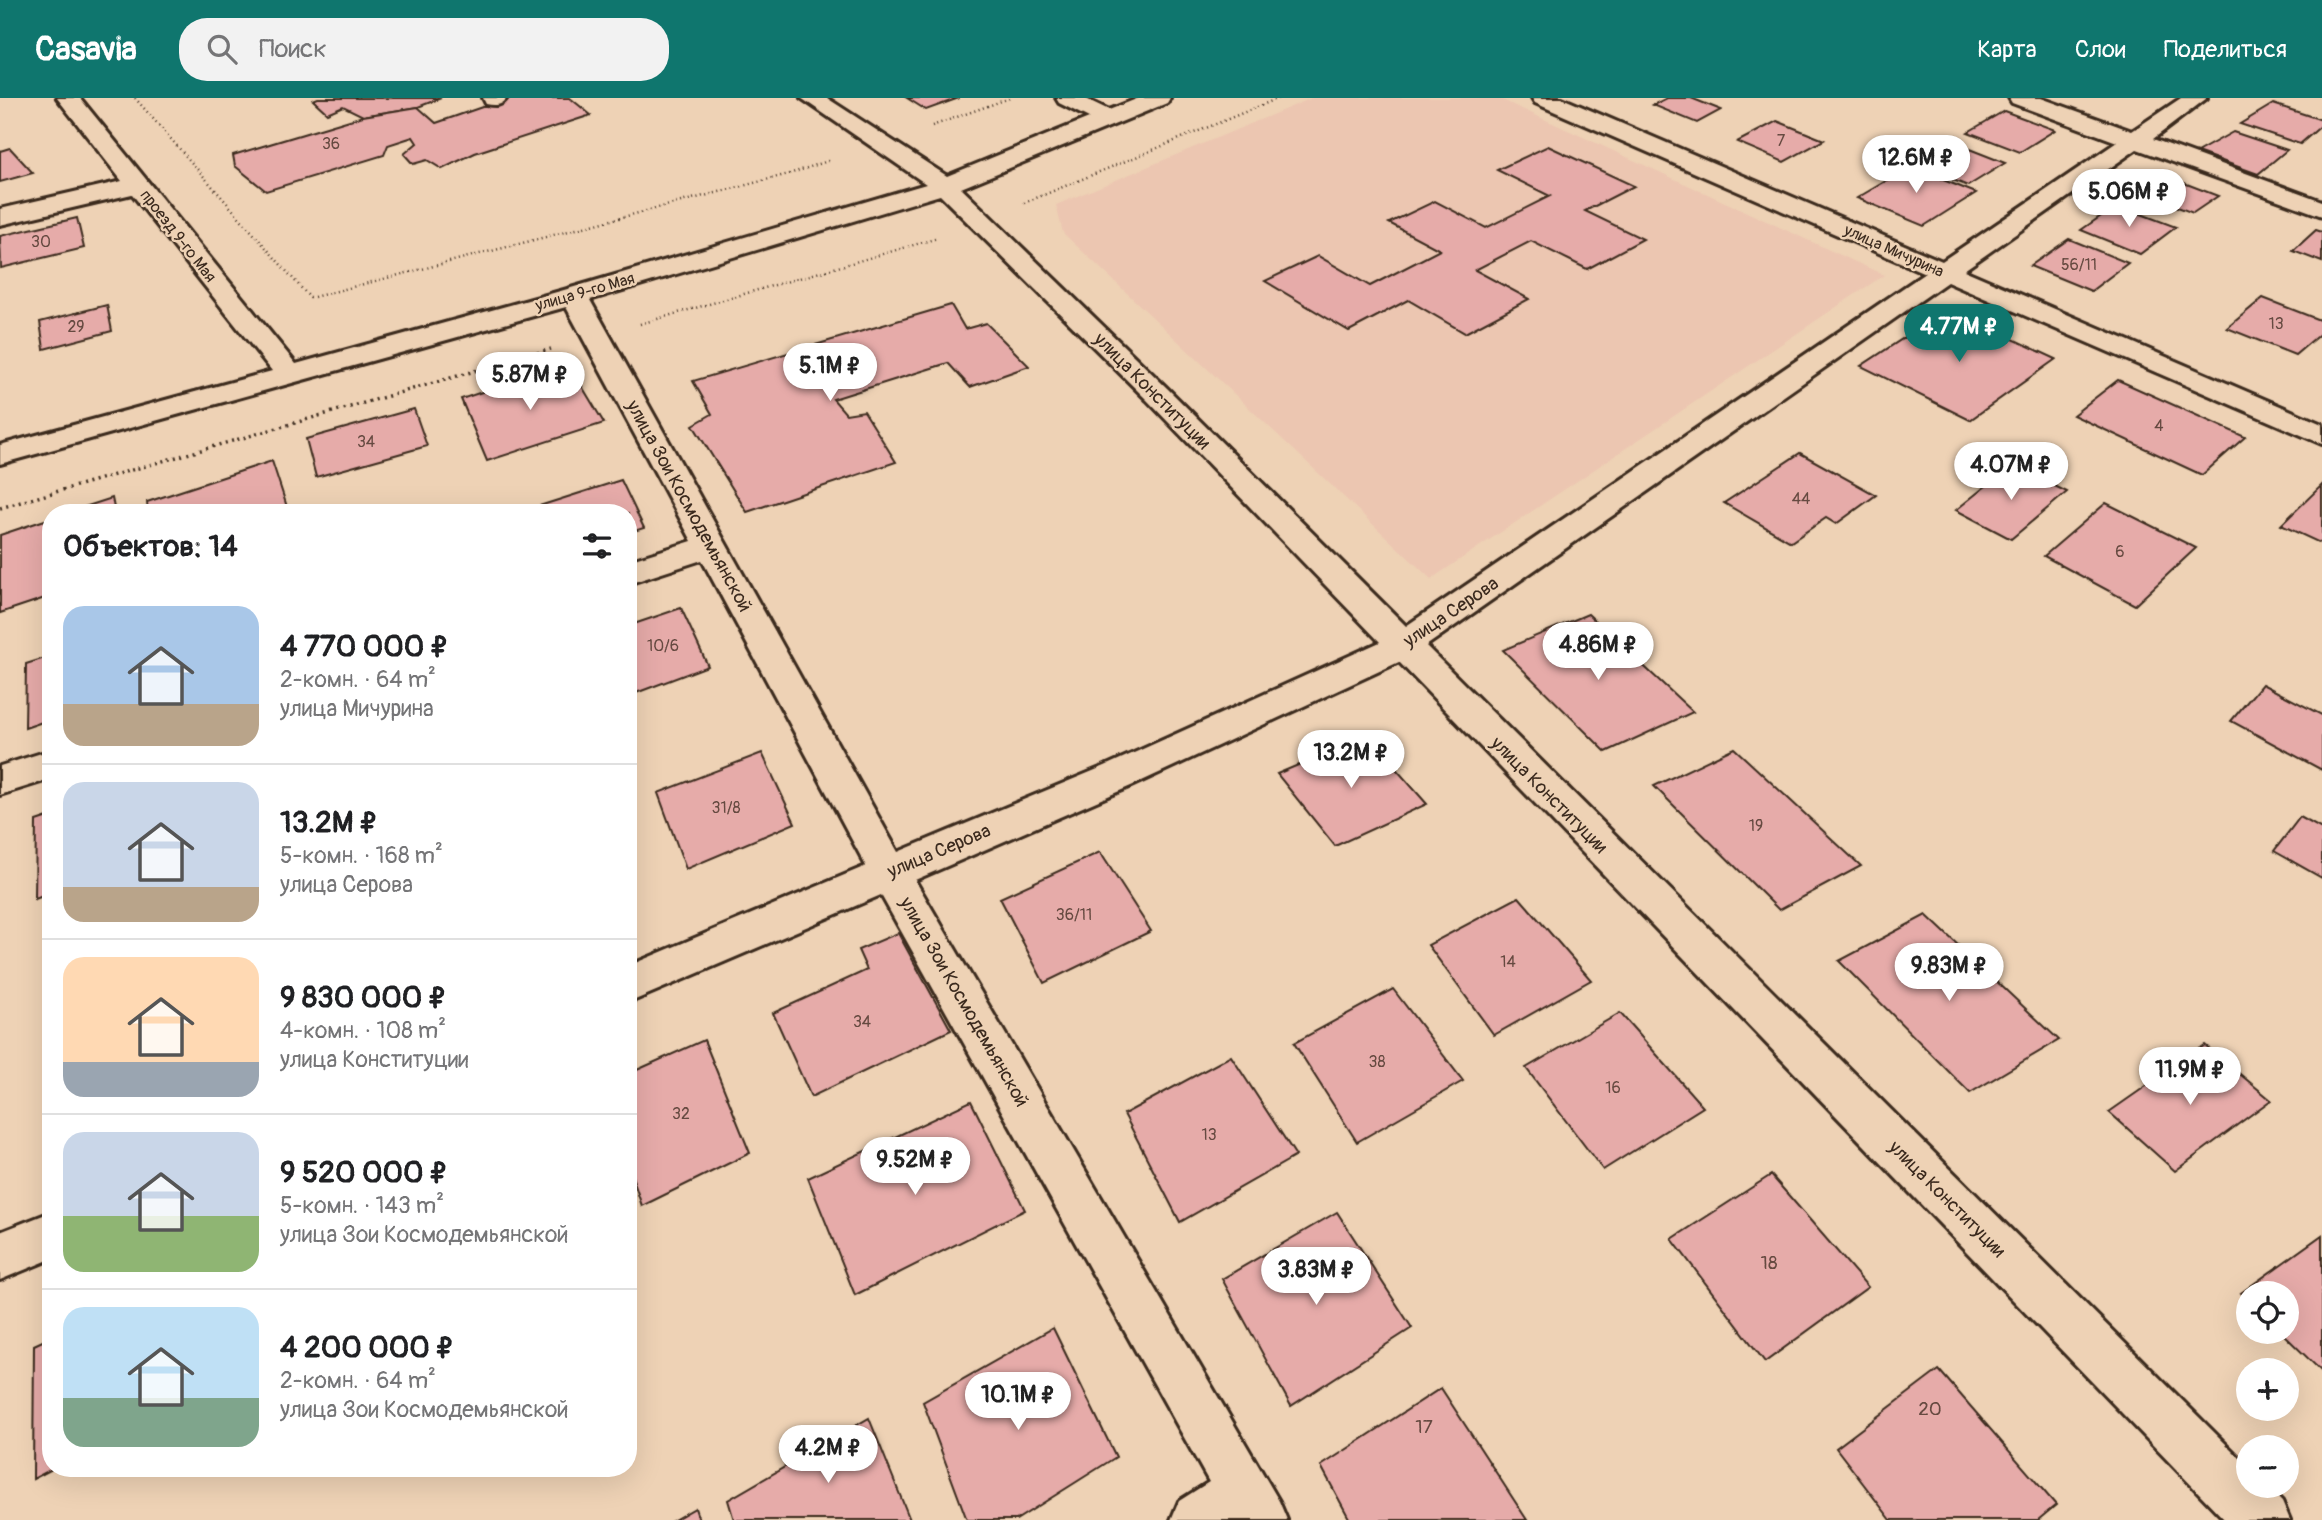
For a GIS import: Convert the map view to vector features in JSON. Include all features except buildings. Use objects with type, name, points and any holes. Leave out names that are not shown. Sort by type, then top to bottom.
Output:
[{"type":"street","name":"проезд 9-го Мая","points":[[68,98],[289,374]]},
{"type":"street","name":"улица Конституции","points":[[812,98],[944,186],[1157,394],[2263,1520]]},
{"type":"street","points":[[1067,98],[1108,119]]},
{"type":"street","name":"улица 9-го Мая","points":[[0,455],[574,296],[944,186],[1160,98]]},
{"type":"street","name":"улица Мичурина","points":[[1543,98],[2322,435]]},
{"type":"street","points":[[2020,98],[2322,209]]},
{"type":"street","name":"улица Серова","points":[[637,981],[1118,776],[1402,646],[2196,98]]},
{"type":"street","points":[[0,216],[138,185]]},
{"type":"street","name":"улица Зои Космодемьянской","points":[[574,296],[889,872],[1252,1506]]},
{"type":"street","points":[[637,570],[711,546]]},
{"type":"street","points":[[0,781],[42,767]]},
{"type":"street","points":[[0,1256],[42,1238]]},
{"type":"street","points":[[1198,1520],[1252,1506]]},
{"type":"path","points":[[135,98],[310,298],[789,174],[1010,98]]},
{"type":"shaded area","points":[[1312,98],[1498,98],[1884,275],[1431,579],[1063,233],[1056,205]]}]
